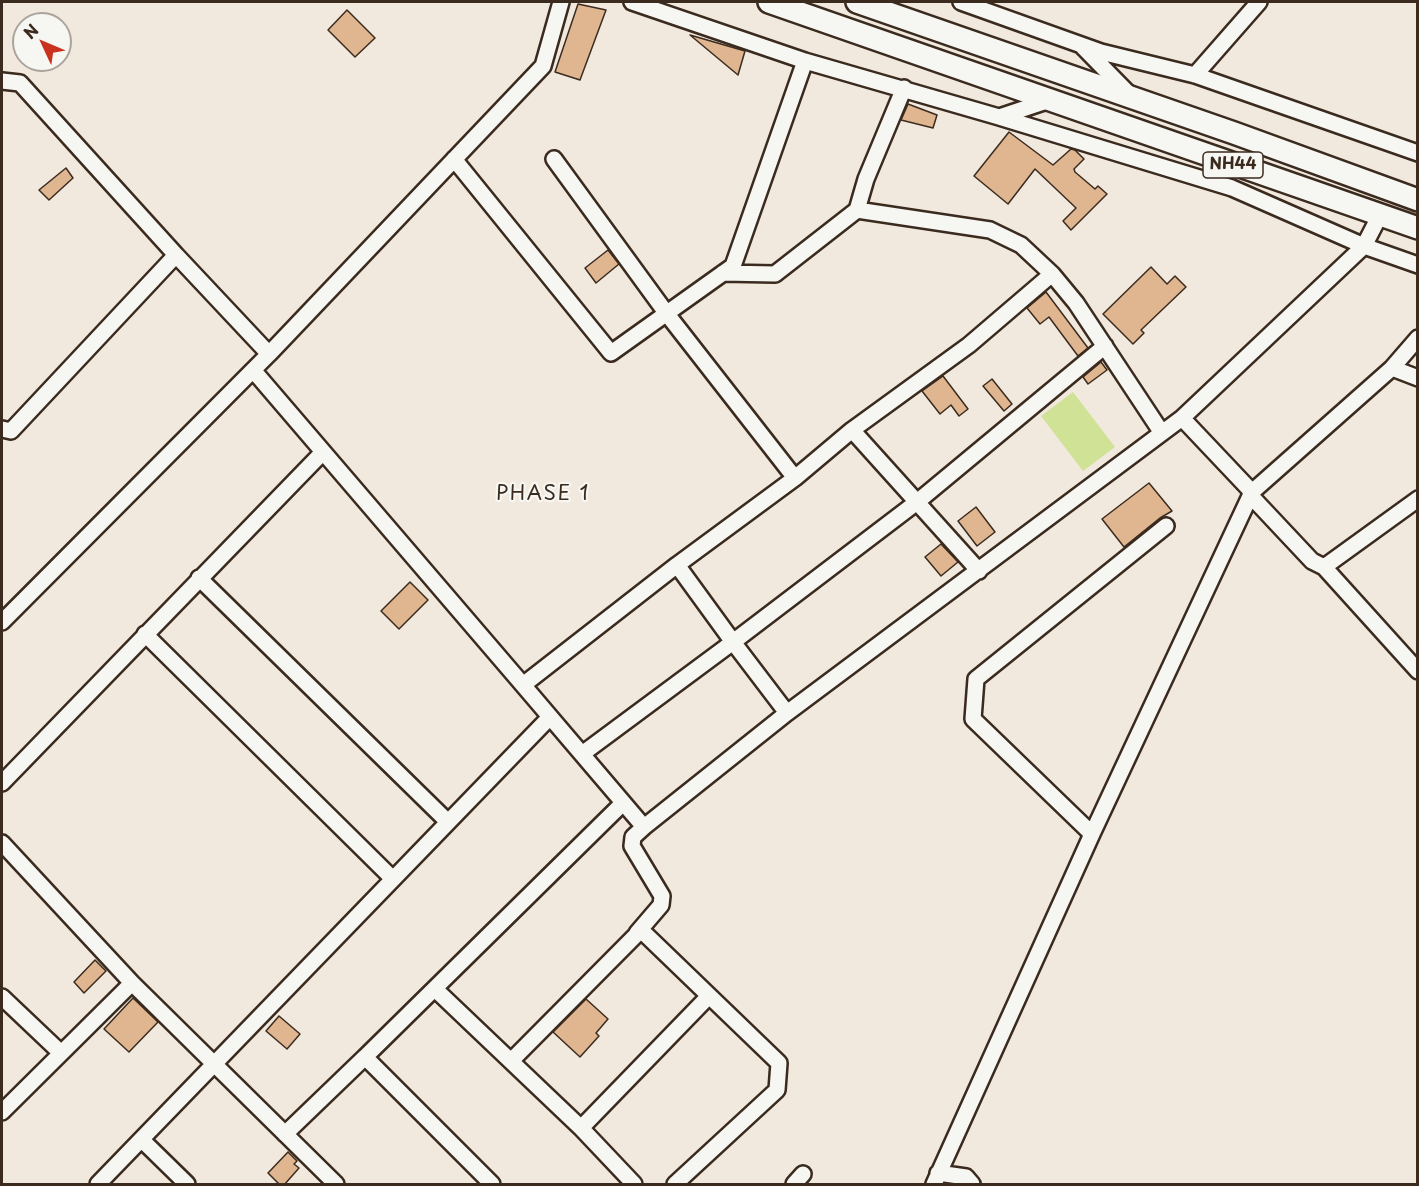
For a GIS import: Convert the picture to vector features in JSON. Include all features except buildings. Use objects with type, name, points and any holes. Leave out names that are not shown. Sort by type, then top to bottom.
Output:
[{"type":"highway","name":"NH44","points":[[769,2],[1418,228]]},
{"type":"highway","name":"NH44","points":[[857,2],[1418,200]]},
{"type":"street","points":[[2,622],[269,354],[543,66],[561,2]]},
{"type":"street","points":[[632,2],[805,61],[904,88],[1232,188],[1364,246],[1418,265]]},
{"type":"street","points":[[961,2],[1081,45],[1195,75],[1418,153]]},
{"type":"street","points":[[1195,75],[1259,2]]},
{"type":"street","points":[[1081,45],[1134,99]]},
{"type":"street","points":[[454,159],[611,353],[733,266],[805,61]]},
{"type":"street","points":[[2,81],[20,83],[269,354]]},
{"type":"street","points":[[723,273],[775,274],[857,210],[866,178],[904,88]]},
{"type":"street","points":[[999,117],[1050,100]]},
{"type":"street","points":[[554,159],[667,314],[795,478]]},
{"type":"street","points":[[857,210],[990,230],[1021,245],[1052,274],[1076,303],[1162,433]]},
{"type":"street","points":[[511,1061],[637,933],[661,905],[662,896],[632,846],[633,837],[787,713],[1182,418],[1364,246],[1380,216]]},
{"type":"street","points":[[5,434],[176,255]]},
{"type":"street","points":[[523,685],[677,565],[795,478],[852,430],[969,345],[1052,274]]},
{"type":"street","points":[[972,1185],[966,1177],[936,1179],[1092,834],[1251,493],[1392,368],[1418,338]]},
{"type":"street","points":[[582,754],[917,502],[1106,346]]},
{"type":"street","points":[[1392,368],[1418,378]]},
{"type":"street","points":[[253,370],[644,827]]},
{"type":"street","points":[[1182,418],[1312,561],[1324,567],[1418,671]]},
{"type":"street","points":[[852,430],[979,571]]},
{"type":"street","points":[[2,783],[323,452]]},
{"type":"street","points":[[1324,567],[1416,504]]},
{"type":"street","points":[[1092,834],[973,719],[976,679],[1166,526]]},
{"type":"street","points":[[677,565],[787,713]]},
{"type":"street","points":[[199,578],[448,822]]},
{"type":"street","points":[[145,634],[393,879]]},
{"type":"street","points":[[98,1185],[550,717]]},
{"type":"street","points":[[285,1134],[623,803]]},
{"type":"street","points":[[2,843],[132,983],[336,1185]]},
{"type":"street","points":[[637,933],[641,930],[779,1064],[777,1090],[675,1185]]},
{"type":"street","points":[[2,1112],[132,983]]},
{"type":"street","points":[[435,989],[581,1128],[634,1185]]},
{"type":"street","points":[[581,1128],[709,996]]},
{"type":"street","points":[[2,998],[61,1053]]},
{"type":"street","points":[[365,1057],[492,1185]]},
{"type":"street","points":[[142,1140],[187,1185]]},
{"type":"green space","points":[[1073,392],[1115,447],[1083,471],[1041,416]]},
{"type":"district","name":"PHASE 1","points":[[543,494]]}]
